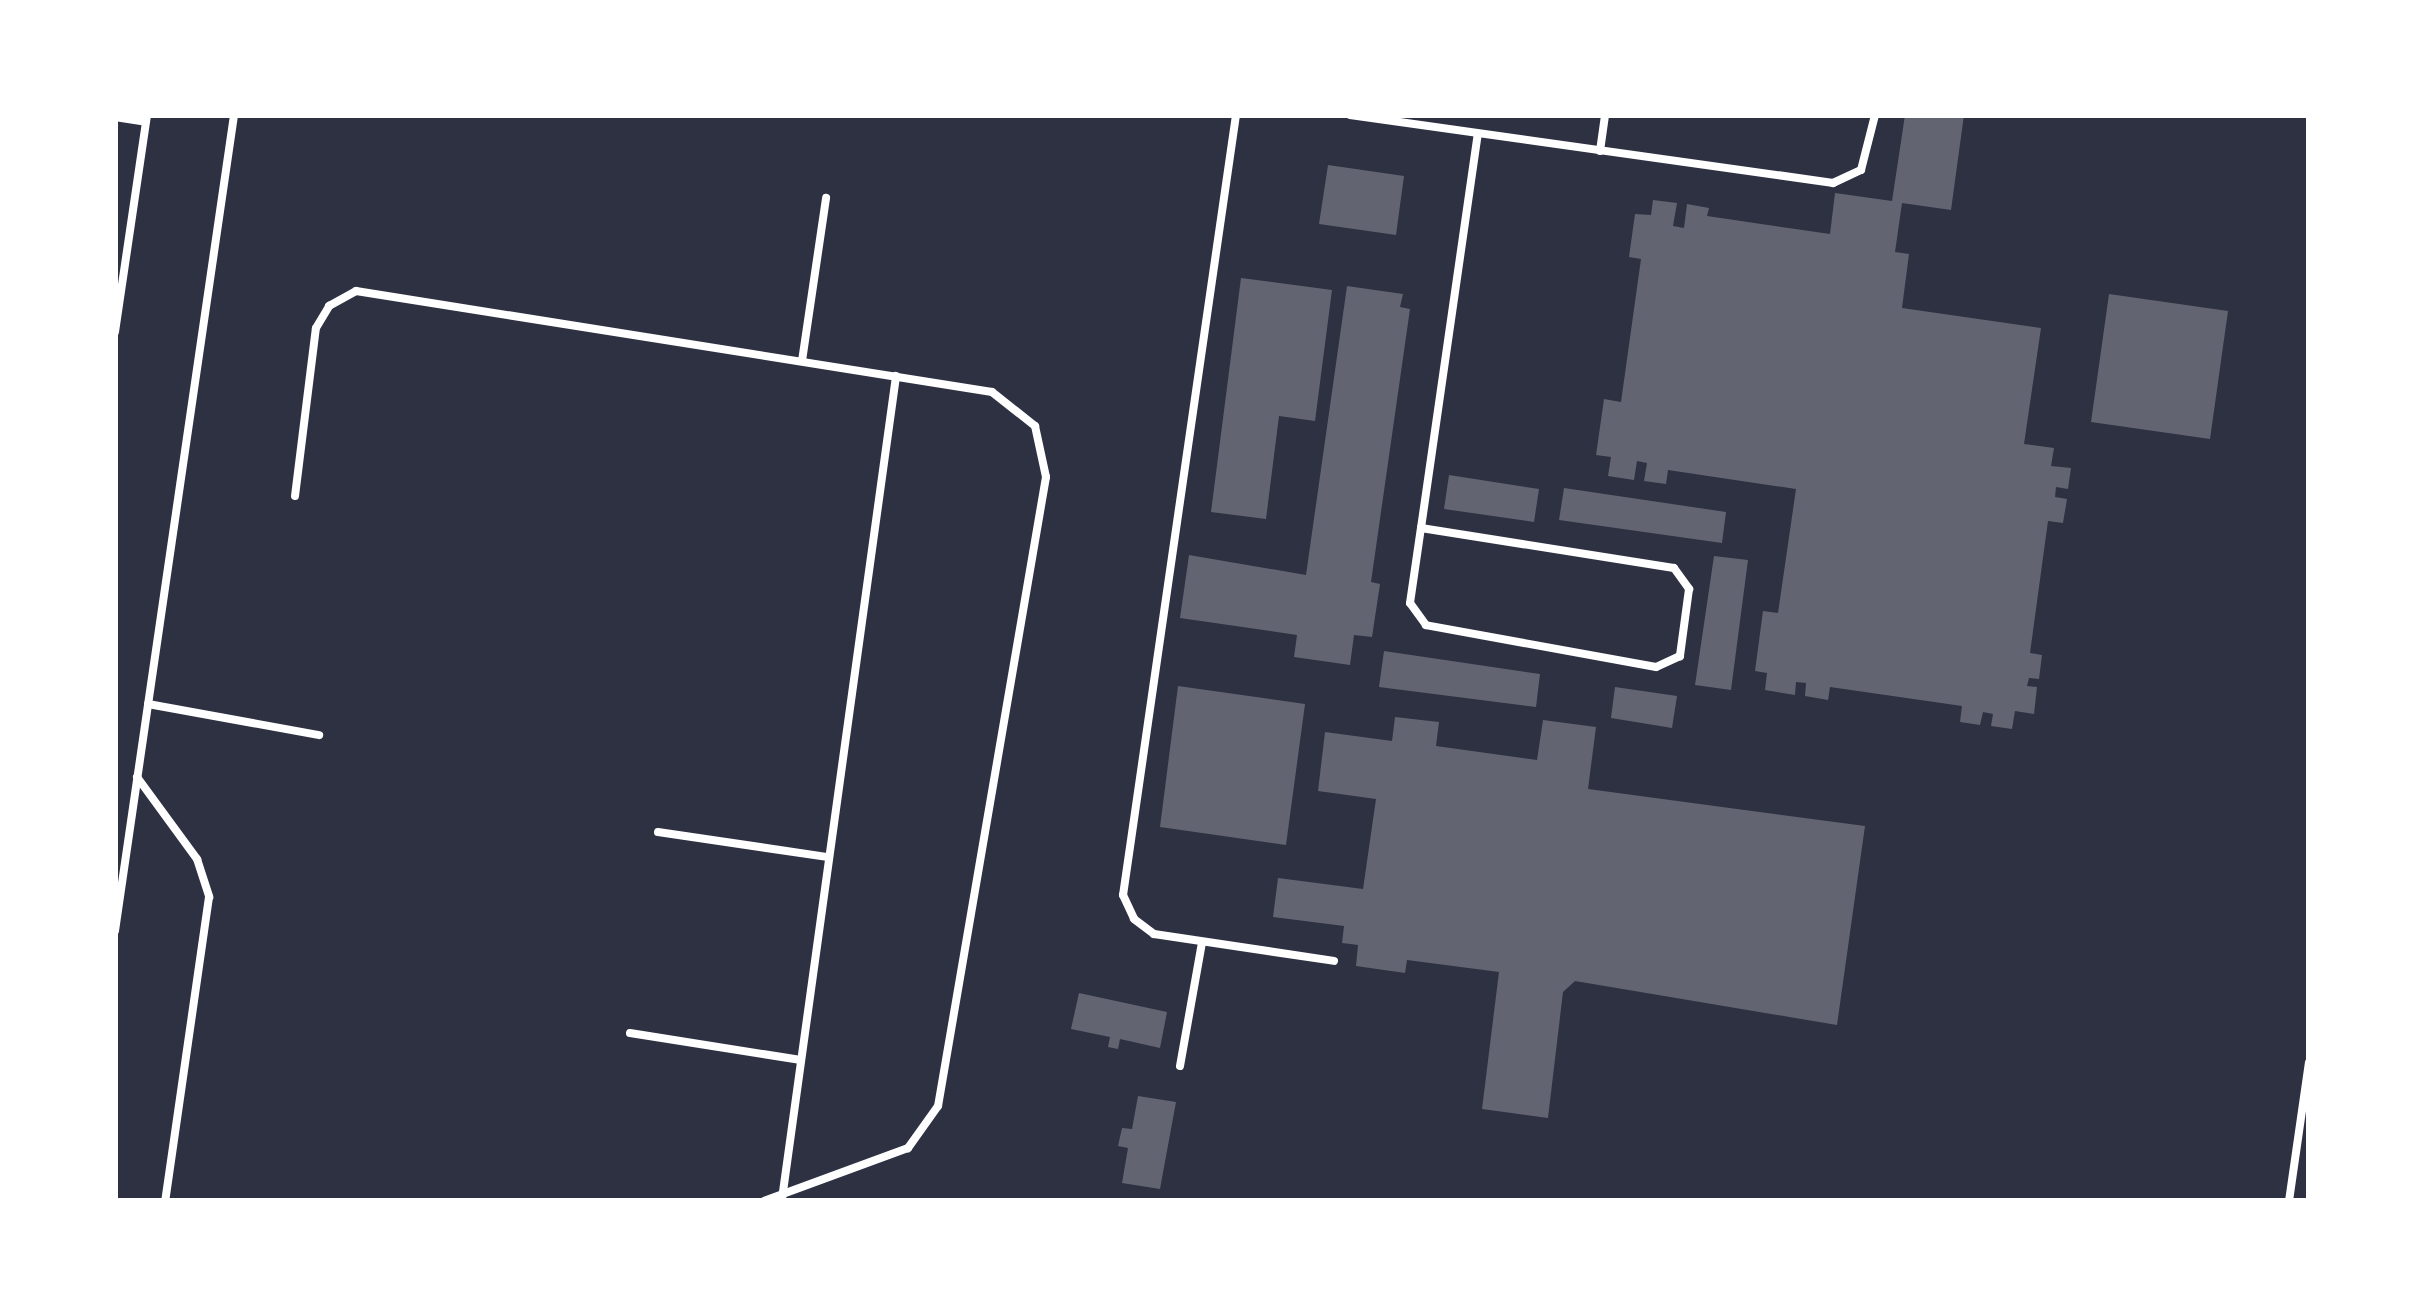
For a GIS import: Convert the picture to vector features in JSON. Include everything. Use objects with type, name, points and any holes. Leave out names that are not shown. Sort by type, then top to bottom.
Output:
[{"type":"lane","points":[[115,930],[234,115]]},
{"type":"lane","points":[[1236,115],[1123,882],[1127,908],[1143,928],[1202,943],[1334,962]]},
{"type":"lane","points":[[1350,115],[1833,183],[1861,170],[1875,115]]},
{"type":"lane","points":[[1600,152],[1605,115]]},
{"type":"lane","points":[[115,117],[147,119],[115,332]]},
{"type":"lane","points":[[1421,528],[1674,568],[1690,588],[1680,656],[1656,667],[1426,625],[1410,604],[1478,134]]},
{"type":"lane","points":[[802,361],[826,198]]},
{"type":"lane","points":[[295,496],[316,328],[329,306],[356,291],[896,376],[1009,400],[1043,442],[1046,476],[931,1123],[908,1148],[782,1198],[764,1201]]},
{"type":"lane","points":[[782,1198],[896,376]]},
{"type":"lane","points":[[148,704],[320,735]]},
{"type":"lane","points":[[137,778],[197,859],[210,898],[165,1201]]},
{"type":"lane","points":[[658,832],[828,857]]},
{"type":"lane","points":[[1180,1066],[1202,943]]},
{"type":"lane","points":[[630,1033],[801,1060]]},
{"type":"lane","points":[[2289,1201],[2309,1062]]},
{"type":"building","points":[[1905,115],[1964,115],[1951,210],[1902,203],[1895,252],[1909,254],[1902,308],[2041,328],[2024,444],[2054,448],[2051,466],[2071,468],[2068,489],[2056,487],[2055,497],[2067,499],[2063,523],[2048,521],[2030,653],[2042,655],[2039,679],[2029,678],[2027,686],[2037,687],[2034,714],[2015,711],[2012,729],[1991,726],[1993,714],[1983,712],[1980,725],[1960,722],[1962,706],[1830,687],[1828,700],[1805,696],[1806,683],[1796,682],[1795,695],[1765,690],[1767,673],[1755,671],[1763,611],[1778,613],[1796,489],[1668,470],[1666,484],[1644,481],[1647,463],[1637,461],[1634,480],[1608,476],[1611,457],[1596,455],[1604,399],[1621,402],[1641,259],[1629,257],[1635,214],[1651,215],[1653,200],[1677,203],[1673,226],[1684,228],[1687,204],[1709,208],[1707,216],[1830,234],[1835,193],[1892,201]]},
{"type":"building","points":[[1328,165],[1404,176],[1396,235],[1319,224]]},
{"type":"building","points":[[1241,278],[1332,290],[1315,421],[1279,416],[1266,519],[1211,512]]},
{"type":"building","points":[[1347,286],[1403,294],[1400,307],[1410,309],[1371,582],[1380,584],[1372,637],[1354,635],[1350,665],[1294,657],[1297,635],[1180,618],[1189,555],[1306,575]]},
{"type":"building","points":[[2109,294],[2228,311],[2210,439],[2091,422]]},
{"type":"building","points":[[1449,475],[1539,489],[1534,522],[1444,509]]},
{"type":"building","points":[[1564,488],[1726,512],[1722,543],[1559,520]]},
{"type":"building","points":[[1714,556],[1748,560],[1731,690],[1695,685]]},
{"type":"building","points":[[1384,651],[1540,674],[1536,707],[1379,687]]},
{"type":"building","points":[[1178,686],[1305,704],[1286,845],[1160,827]]},
{"type":"building","points":[[1615,687],[1677,696],[1672,728],[1611,718]]},
{"type":"building","points":[[1395,717],[1439,722],[1436,746],[1537,760],[1543,720],[1596,727],[1588,789],[1865,826],[1837,1025],[1575,981],[1563,992],[1548,1118],[1482,1109],[1499,972],[1407,960],[1405,973],[1356,966],[1358,945],[1342,943],[1344,926],[1273,917],[1278,878],[1363,889],[1376,799],[1318,791],[1325,732],[1392,741]]},
{"type":"building","points":[[1079,993],[1167,1012],[1160,1048],[1120,1039],[1118,1049],[1108,1047],[1110,1037],[1071,1029]]},
{"type":"building","points":[[1138,1096],[1176,1102],[1160,1189],[1122,1183],[1128,1148],[1118,1146],[1122,1128],[1132,1129]]}]
